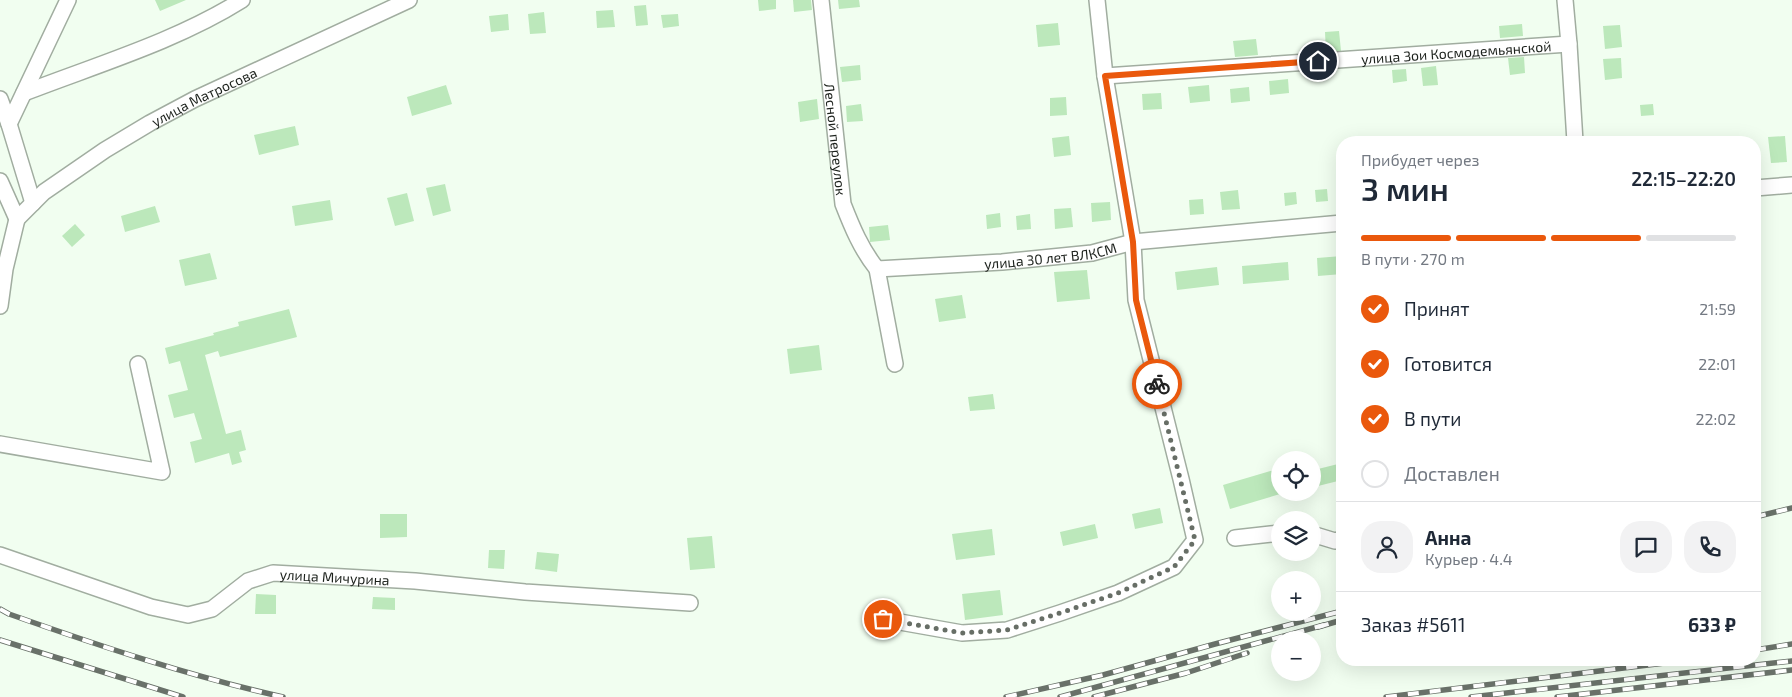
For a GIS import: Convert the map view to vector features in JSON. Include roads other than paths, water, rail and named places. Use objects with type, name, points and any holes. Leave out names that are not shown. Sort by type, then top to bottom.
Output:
[{"type":"street","points":[[9,124],[68,0]]},
{"type":"street","points":[[24,93],[184,32],[220,14],[242,0]]},
{"type":"street","name":"улица Матросова","points":[[17,219],[44,192],[105,150],[150,123],[195,99],[409,0]]},
{"type":"street","name":"Лесной переулок","points":[[821,0],[843,204],[855,234],[877,269]]},
{"type":"street","points":[[883,619],[962,633],[1007,630],[1118,593],[1174,567],[1195,540],[1136,300],[1133,242],[1105,76],[1097,0]]},
{"type":"street","points":[[1565,0],[1570,44],[1575,136]]},
{"type":"street","name":"улица Зои Космодемьянской","points":[[1105,76],[1570,44]]},
{"type":"street","points":[[0,99],[33,202]]},
{"type":"street","points":[[0,181],[17,219],[5,269],[0,306]]},
{"type":"street","points":[[1761,188],[1792,186]]},
{"type":"street","name":"улица 30 лет ВЛКСМ","points":[[877,269],[1092,253],[1133,242],[1336,224]]},
{"type":"street","points":[[877,269],[895,364]]},
{"type":"street","points":[[0,444],[162,472],[138,364]]},
{"type":"street","points":[[1235,538],[1271,534]]},
{"type":"street","points":[[1321,537],[1336,541]]},
{"type":"street","name":"улица Мичурина","points":[[0,555],[151,607],[188,615],[212,609],[248,581],[273,573],[416,581],[526,592],[690,603]]},
{"type":"railway","points":[[1761,516],[1792,508]]},
{"type":"railway","points":[[0,609],[9,614],[77,638],[145,660],[213,680],[283,697]]},
{"type":"railway","points":[[1006,697],[1103,675],[1336,613]]},
{"type":"railway","points":[[1318,627],[1336,622]]},
{"type":"railway","points":[[1060,697],[1324,625]]},
{"type":"railway","points":[[0,640],[183,697]]},
{"type":"railway","points":[[1761,649],[1792,644]]},
{"type":"railway","points":[[1094,697],[1186,673],[1247,653]]},
{"type":"railway","points":[[1761,664],[1792,661]]},
{"type":"railway","points":[[1386,697],[1640,666]]},
{"type":"railway","points":[[1471,697],[1747,666]]},
{"type":"railway","points":[[1557,697],[1792,670]]}]
